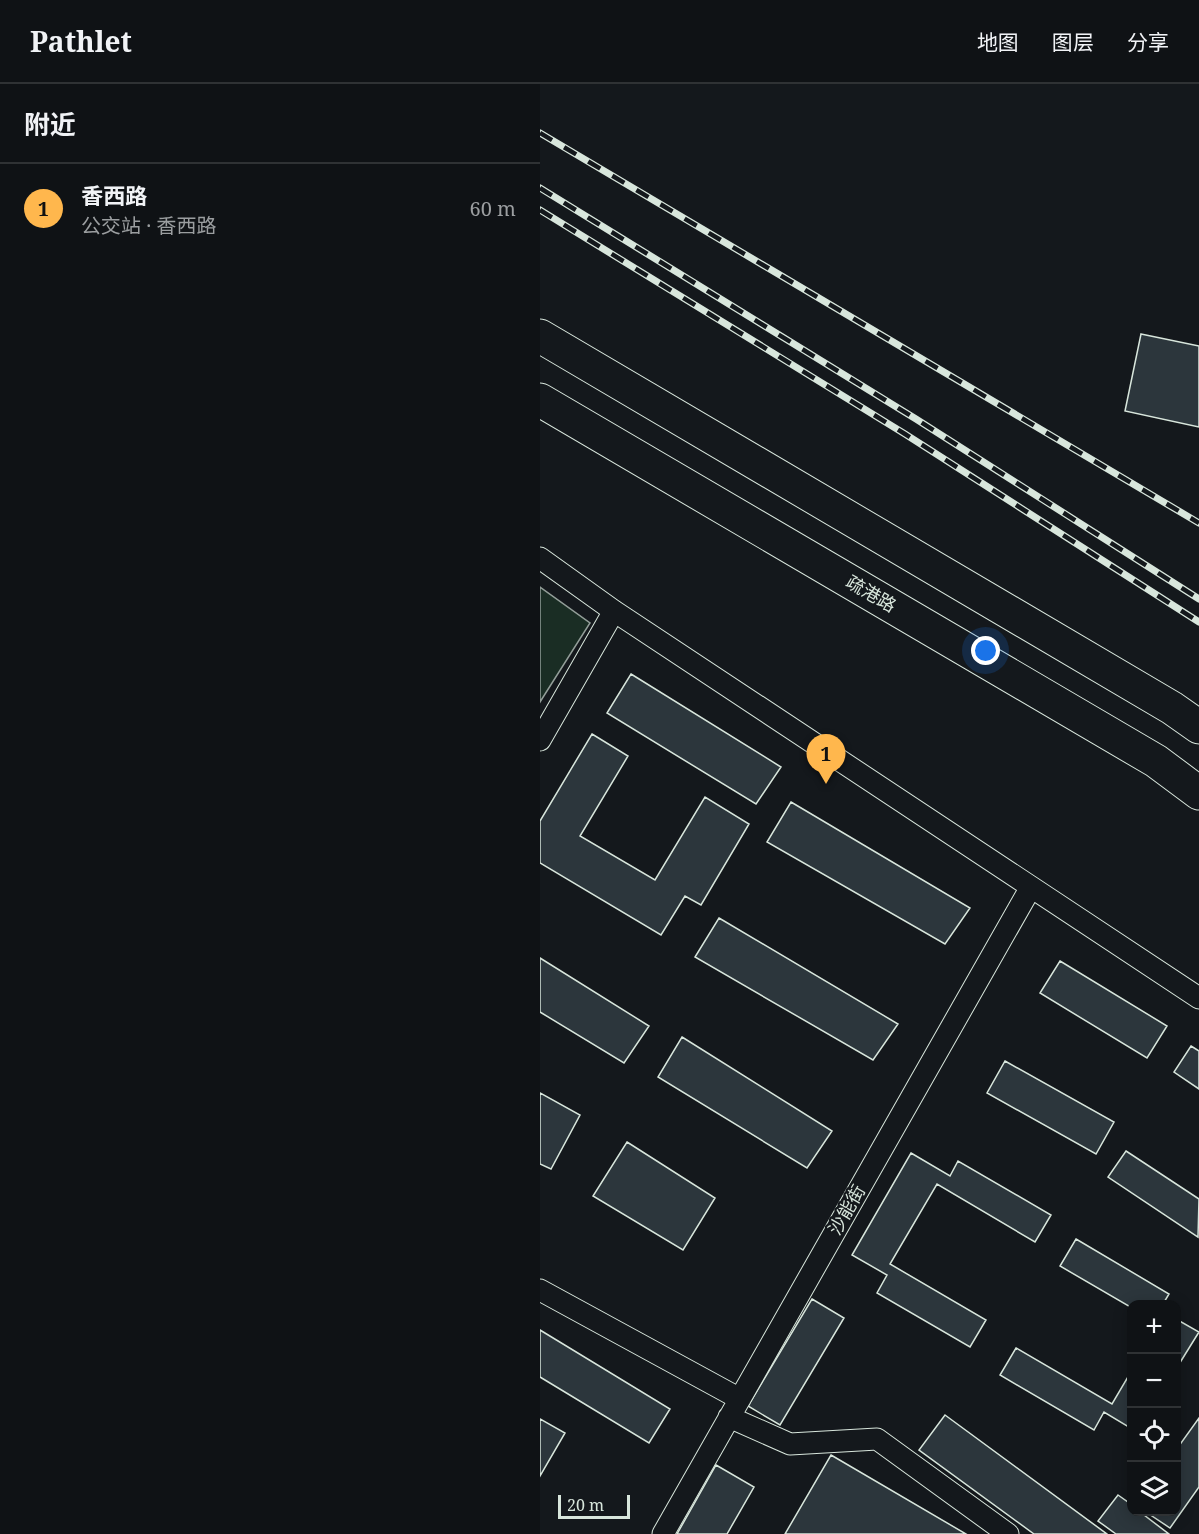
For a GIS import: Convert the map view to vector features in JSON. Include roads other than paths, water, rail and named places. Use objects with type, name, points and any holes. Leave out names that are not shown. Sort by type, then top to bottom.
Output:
[{"type":"highway","points":[[540,336],[1172,708],[1199,728]]},
{"type":"highway","name":"疏港路","points":[[540,400],[1156,761],[1199,793]]},
{"type":"street","points":[[540,558],[614,611],[1199,998]]},
{"type":"street","points":[[540,740],[614,611]]},
{"type":"street","name":"沙能街","points":[[663,1534],[1031,887]]},
{"type":"street","points":[[540,1290],[740,1398]]},
{"type":"street","points":[[729,1417],[790,1444],[877,1439],[1008,1534]]},
{"type":"railway","points":[[540,133],[1199,523]]},
{"type":"railway","points":[[540,188],[916,419],[1199,599]]},
{"type":"railway","points":[[540,210],[905,434],[1199,622]]},
{"type":"place","name":"香西路","points":[[826,784]]}]
